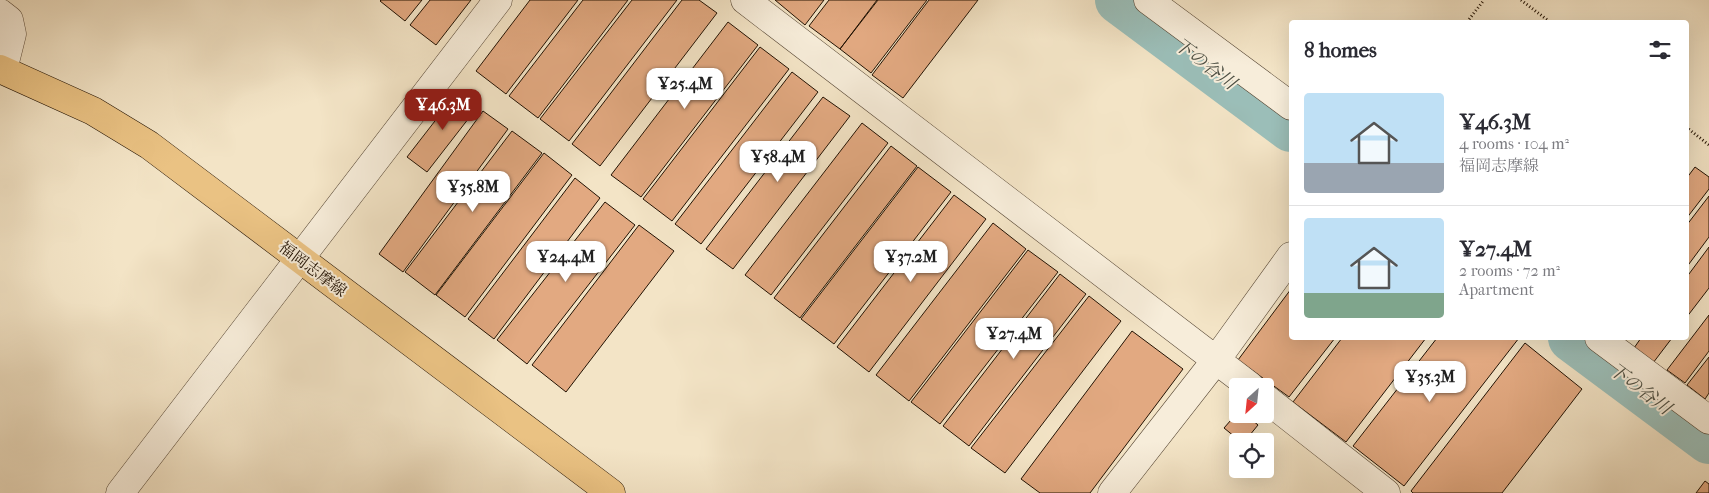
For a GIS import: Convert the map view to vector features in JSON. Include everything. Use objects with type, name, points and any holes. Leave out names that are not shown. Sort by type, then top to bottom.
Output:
[{"type":"main road","name":"福岡志摩線","points":[[2,69],[93,111],[149,145],[611,493]]},
{"type":"street","points":[[120,493],[498,0]]},
{"type":"street","points":[[744,0],[1240,378]]},
{"type":"street","points":[[1148,0],[1289,105]]},
{"type":"street","points":[[0,13],[9,20],[12,34],[2,69]]},
{"type":"street","points":[[1112,493],[1216,360],[1289,259]]},
{"type":"street","points":[[1602,340],[1709,420]]},
{"type":"street","points":[[1274,405],[1386,493]]},
{"type":"path","points":[[1469,20],[1484,0]]},
{"type":"path","points":[[1521,0],[1547,20]]},
{"type":"path","points":[[1689,129],[1709,145]]},
{"type":"building","points":[[381,0],[422,0],[405,21]]},
{"type":"building","points":[[430,0],[471,0],[436,45],[410,25]]},
{"type":"building","points":[[530,0],[578,0],[506,94],[476,71]]},
{"type":"building","points":[[583,0],[628,0],[538,118],[509,96]]},
{"type":"building","points":[[632,0],[677,0],[569,141],[540,119]]},
{"type":"building","points":[[682,0],[699,0],[717,13],[600,166],[572,144]]},
{"type":"building","points":[[775,0],[824,0],[805,25]]},
{"type":"building","points":[[829,0],[877,0],[840,49],[809,26]]},
{"type":"building","points":[[878,0],[927,0],[871,73],[840,49]]},
{"type":"building","points":[[929,0],[978,0],[903,98],[872,75]]},
{"type":"building","points":[[728,22],[758,45],[641,197],[611,175]]},
{"type":"building","points":[[760,47],[789,69],[672,221],[643,199]]},
{"type":"building","points":[[792,72],[818,92],[701,244],[675,224]]},
{"type":"building","points":[[459,90],[479,105],[427,172],[407,157]]},
{"type":"building","points":[[823,97],[850,116],[733,269],[706,249]]},
{"type":"building","points":[[483,111],[508,129],[403,272],[379,254]]},
{"type":"building","points":[[862,123],[888,143],[771,295],[745,275]]},
{"type":"building","points":[[512,131],[542,153],[435,295],[405,272]]},
{"type":"building","points":[[891,146],[917,166],[800,318],[774,298]]},
{"type":"building","points":[[544,153],[572,175],[465,317],[436,295]]},
{"type":"building","points":[[918,167],[951,192],[834,344],[801,319]]},
{"type":"building","points":[[1695,167],[1709,177],[1709,189],[1689,215],[1689,175]]},
{"type":"building","points":[[575,178],[600,198],[494,339],[468,319]]},
{"type":"building","points":[[954,195],[986,219],[869,372],[837,347]]},
{"type":"building","points":[[1709,196],[1709,237],[1689,264],[1689,222]]},
{"type":"building","points":[[605,202],[635,225],[527,364],[497,340]]},
{"type":"building","points":[[993,223],[1026,249],[909,401],[876,375]]},
{"type":"building","points":[[639,225],[674,251],[566,392],[532,365]]},
{"type":"building","points":[[1709,247],[1709,288],[1689,314],[1689,274]]},
{"type":"building","points":[[1028,250],[1058,272],[940,424],[911,402]]},
{"type":"building","points":[[1060,274],[1086,294],[969,446],[943,426]]},
{"type":"building","points":[[1289,292],[1289,340],[1333,340],[1289,397],[1274,386],[1274,378],[1263,378],[1238,360]]},
{"type":"building","points":[[1089,296],[1121,321],[1005,473],[971,448]]},
{"type":"building","points":[[1709,315],[1709,351],[1685,383],[1667,370]]},
{"type":"building","points":[[1132,331],[1183,369],[1090,493],[1040,493],[1021,479]]},
{"type":"building","points":[[1340,340],[1424,340],[1346,442],[1293,402]]},
{"type":"building","points":[[1435,340],[1517,340],[1404,486],[1353,446]]},
{"type":"building","points":[[1640,340],[1670,340],[1653,363],[1634,348]]},
{"type":"building","points":[[1525,343],[1582,389],[1502,493],[1413,493],[1411,491]]},
{"type":"building","points":[[1709,357],[1709,393],[1705,399],[1687,385]]},
{"type":"building","points":[[1229,422],[1256,423],[1258,425],[1252,433],[1230,433],[1224,428]]},
{"type":"building","points":[[1705,481],[1709,484],[1709,493],[1696,493]]},
{"type":"waterway","name":"下の谷川","points":[[1119,0],[1289,127]]},
{"type":"waterway","name":"下の谷川","points":[[1575,340],[1709,440]]}]
